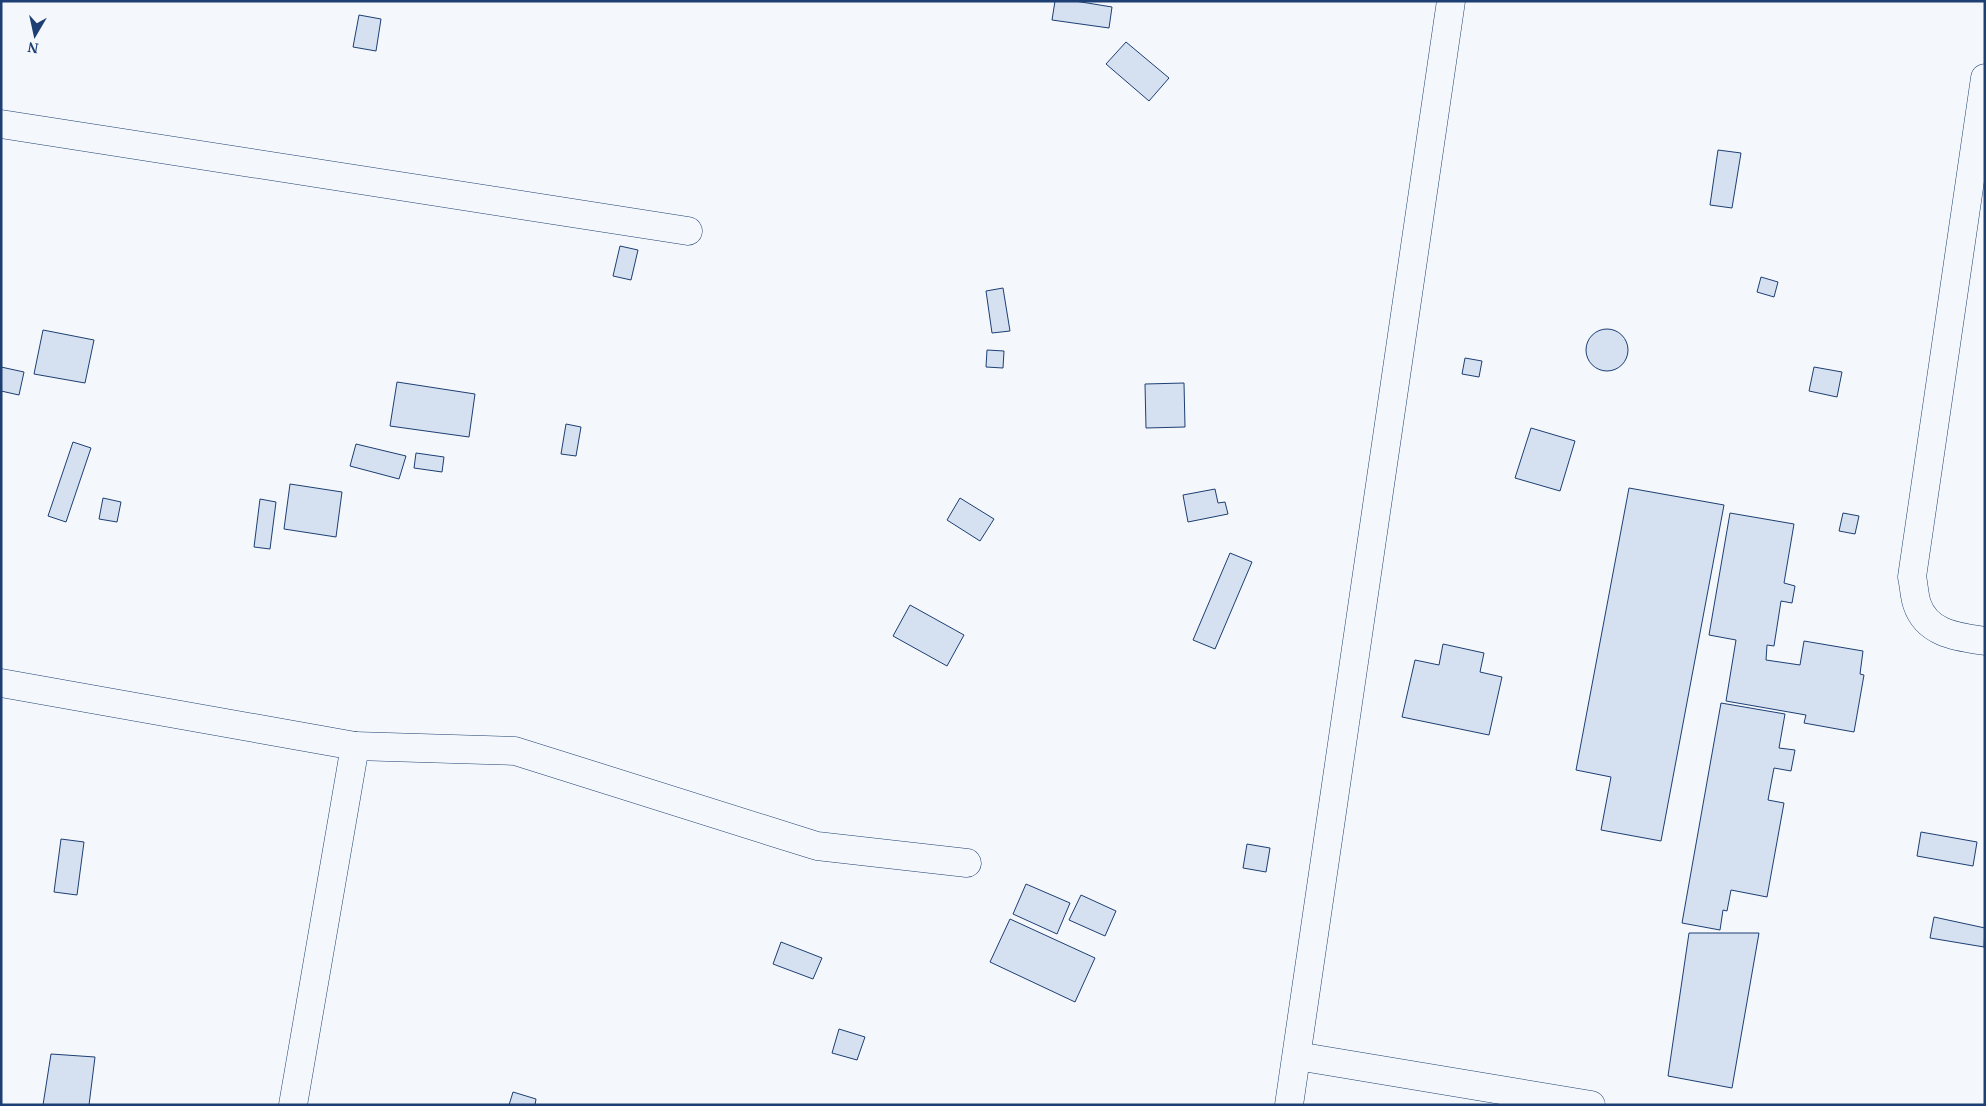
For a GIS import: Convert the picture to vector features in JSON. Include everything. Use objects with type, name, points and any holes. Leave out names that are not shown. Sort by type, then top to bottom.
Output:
[{"type":"street","points":[[1289,1105],[1450,1]]},
{"type":"street","points":[[1985,78],[1912,577],[1917,604],[1929,624],[1952,636],[1985,641]]},
{"type":"street","points":[[1,124],[688,231]]},
{"type":"street","points":[[1,684],[355,746],[515,752],[817,846],[967,864]]},
{"type":"street","points":[[293,1105],[355,746]]},
{"type":"street","points":[[1297,1056],[1590,1105]]},
{"type":"building","points":[[1055,1],[1075,1],[1112,7],[1109,28],[1052,20]]},
{"type":"building","points":[[359,15],[381,19],[376,51],[353,47]]},
{"type":"building","points":[[1126,42],[1169,78],[1149,101],[1106,64]]},
{"type":"building","points":[[1718,150],[1741,153],[1732,208],[1710,205]]},
{"type":"building","points":[[620,246],[638,250],[631,280],[613,276]]},
{"type":"building","points":[[1761,277],[1778,282],[1774,297],[1757,292]]},
{"type":"building","points":[[1003,288],[1010,331],[992,333],[986,291]]},
{"type":"building","points":[[1611,329],[1619,332],[1625,338],[1628,350],[1625,362],[1619,368],[1603,371],[1595,368],[1589,362],[1586,346],[1589,338],[1595,332]]},
{"type":"building","points":[[43,330],[94,340],[85,383],[34,374]]},
{"type":"building","points":[[987,350],[1004,351],[1003,368],[986,367]]},
{"type":"building","points":[[1465,358],[1482,361],[1479,377],[1462,374]]},
{"type":"building","points":[[1,367],[24,372],[19,395],[1,391]]},
{"type":"building","points":[[1814,367],[1842,372],[1837,397],[1809,391]]},
{"type":"building","points":[[397,382],[475,394],[469,437],[390,426]]},
{"type":"building","points":[[1184,383],[1185,427],[1146,428],[1145,384]]},
{"type":"building","points":[[566,424],[581,427],[576,456],[561,454]]},
{"type":"building","points":[[1531,428],[1575,441],[1560,491],[1515,478]]},
{"type":"building","points":[[73,442],[91,448],[66,522],[48,516]]},
{"type":"building","points":[[356,444],[406,456],[399,479],[350,466]]},
{"type":"building","points":[[416,453],[444,457],[442,472],[414,468]]},
{"type":"building","points":[[290,484],[342,492],[336,537],[284,529]]},
{"type":"building","points":[[1629,488],[1724,505],[1661,841],[1601,830],[1611,777],[1576,770]]},
{"type":"building","points":[[1215,489],[1218,503],[1225,502],[1228,514],[1188,522],[1183,495]]},
{"type":"building","points":[[103,498],[121,502],[117,522],[99,519]]},
{"type":"building","points":[[960,498],[994,519],[980,541],[947,520]]},
{"type":"building","points":[[260,499],[276,502],[270,549],[254,547]]},
{"type":"building","points":[[1730,513],[1794,524],[1784,583],[1795,586],[1792,603],[1781,601],[1774,646],[1767,645],[1766,660],[1800,665],[1804,641],[1863,651],[1860,674],[1864,675],[1854,732],[1804,723],[1806,715],[1726,701],[1736,640],[1709,635]]},
{"type":"building","points":[[1843,513],[1859,516],[1855,534],[1839,531]]},
{"type":"building","points":[[1230,553],[1252,562],[1215,649],[1193,640]]},
{"type":"building","points":[[910,605],[964,635],[947,666],[893,636]]},
{"type":"building","points":[[1443,644],[1484,653],[1480,672],[1502,677],[1489,735],[1402,717],[1415,660],[1439,665]]},
{"type":"building","points":[[1721,703],[1785,714],[1779,748],[1795,750],[1791,771],[1774,768],[1768,800],[1784,803],[1767,897],[1731,890],[1727,911],[1723,910],[1720,930],[1682,923]]},
{"type":"building","points":[[1921,832],[1977,842],[1973,866],[1917,856]]},
{"type":"building","points":[[61,839],[84,842],[77,895],[54,892]]},
{"type":"building","points":[[1247,844],[1270,848],[1266,872],[1243,868]]},
{"type":"building","points":[[1026,884],[1070,903],[1057,934],[1013,914]]},
{"type":"building","points":[[1081,895],[1116,911],[1105,936],[1069,920]]},
{"type":"building","points":[[1934,917],[1985,928],[1984,947],[1930,938]]},
{"type":"building","points":[[1010,919],[1095,958],[1075,1002],[990,962]]},
{"type":"building","points":[[1689,933],[1759,933],[1732,1088],[1668,1076]]},
{"type":"building","points":[[781,942],[822,958],[813,979],[773,964]]},
{"type":"building","points":[[839,1029],[865,1037],[857,1060],[832,1053]]},
{"type":"building","points":[[51,1054],[95,1057],[89,1105],[43,1105]]},
{"type":"building","points":[[513,1092],[536,1099],[535,1105],[509,1105]]}]
